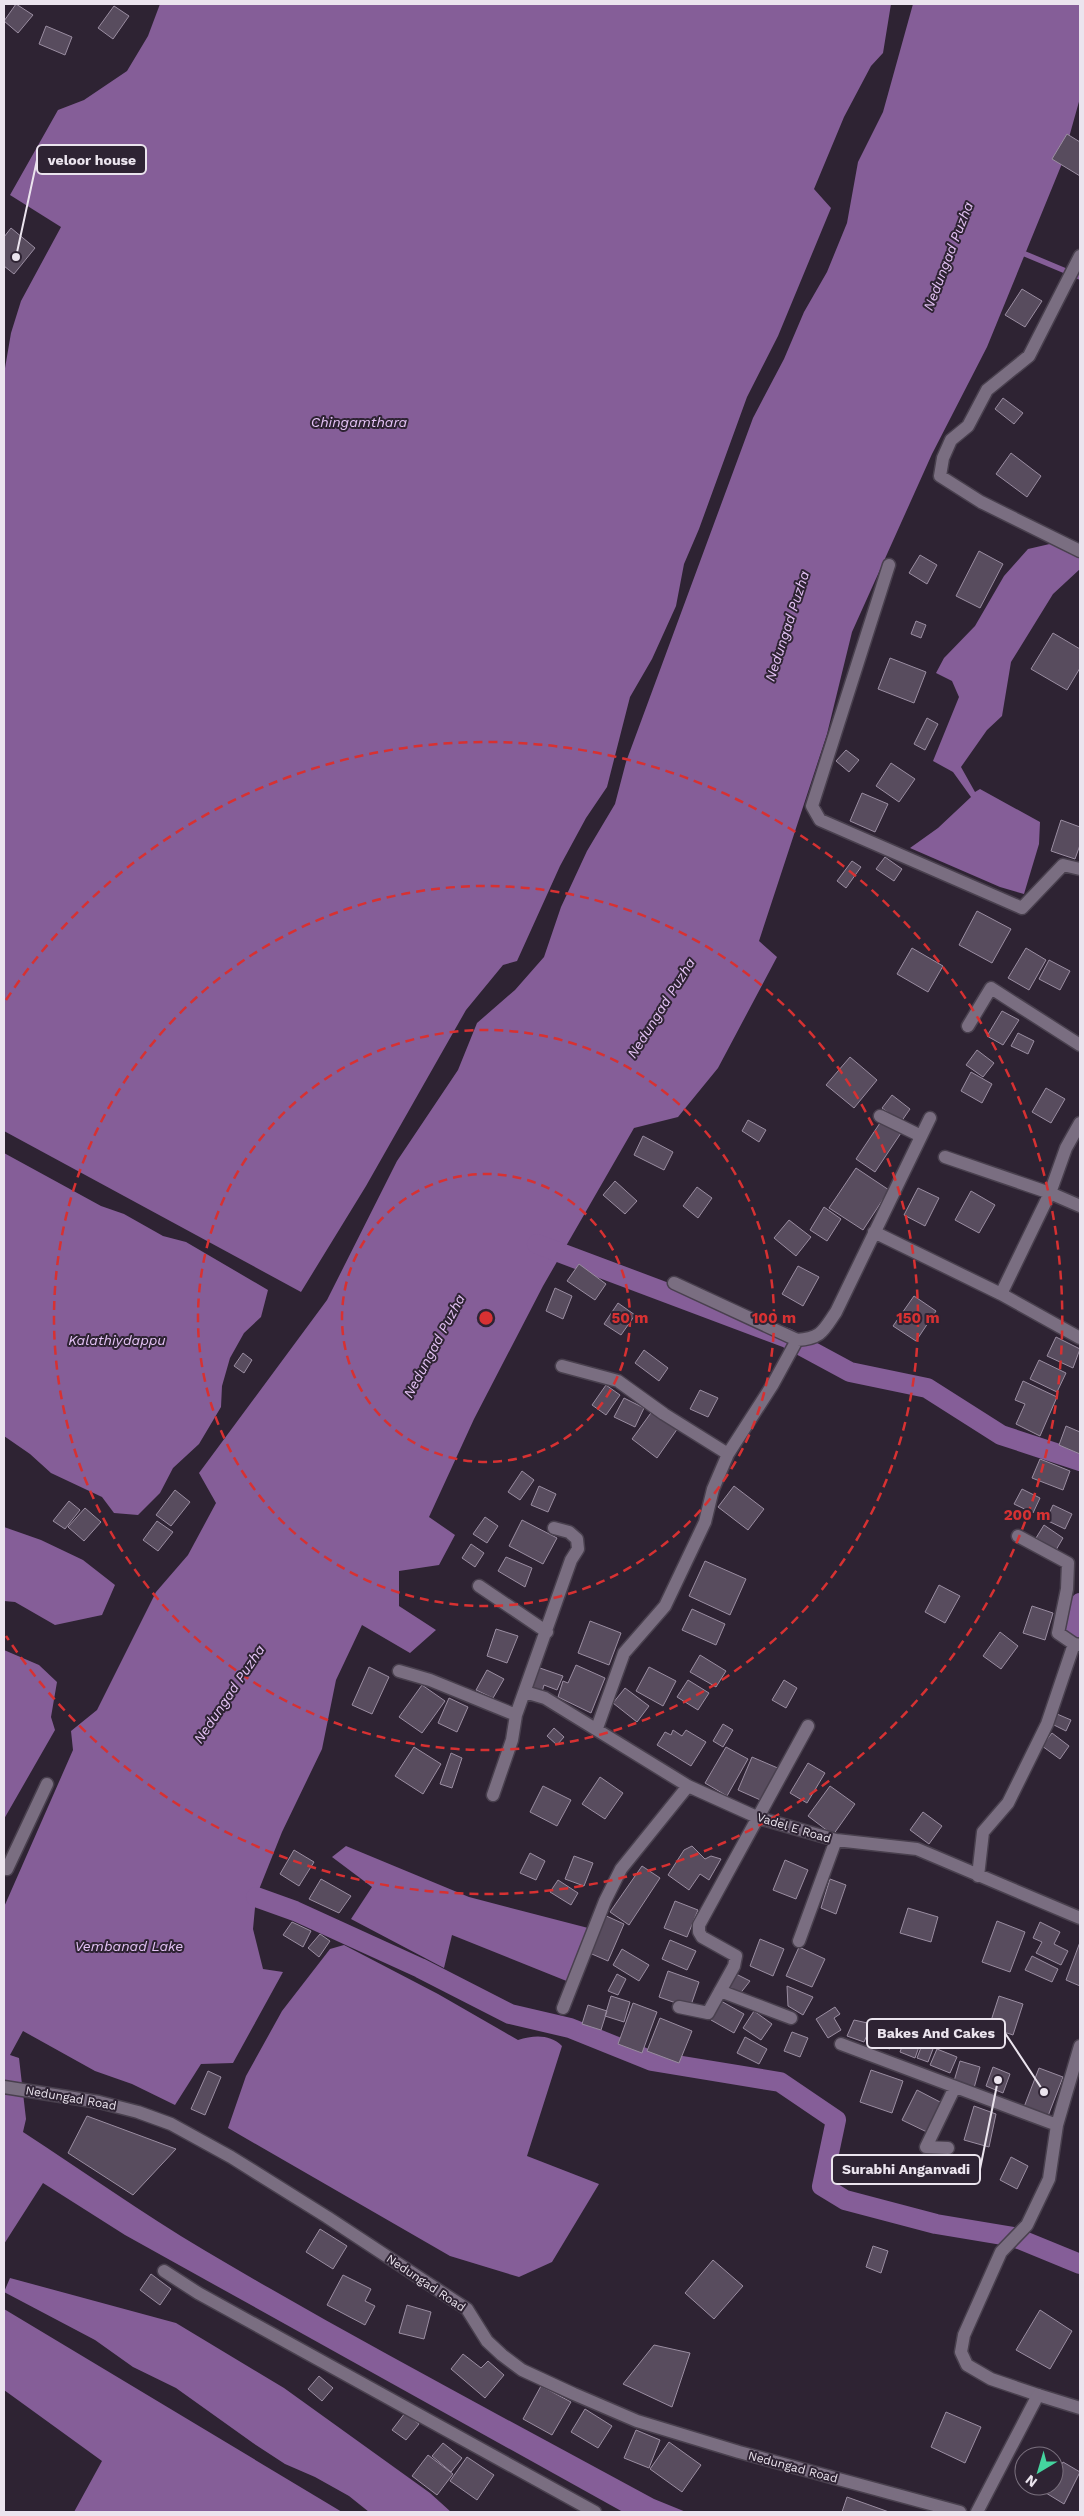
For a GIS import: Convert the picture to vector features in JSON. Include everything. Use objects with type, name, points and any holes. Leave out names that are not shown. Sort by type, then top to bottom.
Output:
[{"type":"street","points":[[1080,256],[1029,356],[987,390],[968,426],[951,440],[943,458],[940,476],[982,502],[1080,551]]},
{"type":"street","points":[[889,565],[812,806],[820,820],[1022,908],[1063,865],[1080,869]]},
{"type":"street","points":[[968,1026],[991,988],[1080,1046]]},
{"type":"street","points":[[880,1116],[921,1136]]},
{"type":"street","points":[[674,1283],[795,1343],[815,1338],[822,1333],[836,1312],[930,1118]]},
{"type":"street","points":[[1002,1294],[1050,1193],[1066,1148],[1080,1123]]},
{"type":"street","points":[[945,1157],[1050,1193],[1080,1206]]},
{"type":"street","points":[[874,1232],[1002,1294],[1080,1338]]},
{"type":"street","points":[[596,1728],[624,1653],[666,1606],[705,1522],[713,1488],[728,1454],[773,1384],[795,1343]]},
{"type":"street","points":[[562,1366],[618,1381],[664,1414],[728,1454]]},
{"type":"street","points":[[493,1795],[512,1740],[516,1715],[571,1560],[578,1549],[577,1539],[569,1532],[554,1528]]},
{"type":"street","points":[[978,1876],[983,1832],[1008,1803],[1047,1724],[1077,1644],[1058,1632],[1067,1589],[1068,1563],[1018,1536]]},
{"type":"street","points":[[479,1586],[547,1632]]},
{"type":"street","points":[[399,1671],[430,1680],[516,1715]]},
{"type":"street","name":"Vadel E Road","points":[[525,1692],[545,1698],[688,1786],[759,1818],[836,1840],[916,1849],[1080,1918]]},
{"type":"street","points":[[679,2007],[708,2013],[737,1961],[736,1956],[702,1937],[699,1932],[699,1925],[808,1726]]},
{"type":"street","points":[[5,1871],[46,1784]]},
{"type":"street","points":[[563,2008],[604,1901],[621,1869],[688,1786]]},
{"type":"street","points":[[799,1940],[836,1840]]},
{"type":"street","points":[[720,1991],[792,2018]]},
{"type":"street","points":[[841,2044],[1057,2125]]},
{"type":"street","points":[[1080,2046],[1057,2125],[1049,2179],[1027,2224],[1001,2252],[964,2335],[961,2352],[967,2365],[991,2379],[1080,2408]]},
{"type":"street","name":"Nedungad Road","points":[[4,2087],[98,2102],[138,2112],[171,2124],[230,2157],[327,2217],[468,2309],[487,2342],[522,2370],[637,2420],[739,2452],[960,2512]]},
{"type":"street","points":[[948,2148],[926,2147],[955,2087]]},
{"type":"street","points":[[164,2271],[207,2297],[594,2512]]},
{"type":"street","points":[[977,2512],[1038,2395]]},
{"type":"water","name":"Chingamthara","points":[[160,4],[891,4],[883,53],[871,66],[844,117],[814,189],[831,208],[778,336],[747,397],[699,529],[684,564],[676,606],[652,659],[630,697],[607,787],[586,818],[560,866],[517,961],[503,965],[466,1010],[366,1186],[301,1292],[4,1131],[4,374],[11,333],[21,301],[61,227],[10,195],[58,110],[84,100],[127,71],[148,36]]},
{"type":"water","name":"Vembanad Lake","points":[[913,4],[1080,4],[1080,98],[1061,166],[987,347],[932,454],[852,632],[827,734],[759,941],[777,957],[718,1068],[678,1117],[634,1128],[543,1286],[474,1419],[429,1517],[455,1535],[439,1565],[399,1571],[399,1606],[436,1630],[410,1653],[362,1625],[336,1680],[322,1749],[282,1832],[256,1897],[253,1929],[263,1969],[283,1972],[233,2063],[201,2064],[175,2105],[132,2084],[95,2071],[23,2031],[10,2055],[19,2058],[26,2119],[23,2132],[158,2221],[259,2282],[654,2499],[686,2512],[623,2512],[125,2235],[43,2183],[4,2244],[4,1907],[73,1750],[71,1731],[97,1710],[156,1592],[188,1555],[216,1503],[199,1473],[327,1300],[397,1161],[458,1070],[477,1023],[515,990],[544,957],[561,907],[587,851],[615,804],[626,762],[753,418],[784,359],[804,312],[827,272],[847,223],[858,162],[883,112]]},
{"type":"water","points":[[1054,543],[1080,556],[1080,569],[1053,594],[1011,662],[1002,716],[987,730],[961,767],[975,792],[980,789],[1040,822],[1039,844],[1024,894],[1000,887],[910,848],[938,828],[971,797],[953,772],[933,761],[959,697],[952,681],[936,673],[944,658],[975,626],[1004,576],[1028,549]]},
{"type":"water","name":"Kalathiydappu","points":[[4,1153],[101,1206],[124,1214],[163,1236],[186,1242],[268,1290],[261,1317],[244,1333],[230,1358],[222,1386],[221,1407],[199,1444],[173,1468],[160,1493],[138,1515],[114,1513],[102,1497],[51,1473],[30,1454],[4,1436]]},
{"type":"water","points":[[4,1527],[41,1540],[83,1560],[115,1585],[102,1615],[55,1625],[15,1602],[4,1601]]},
{"type":"water","points":[[4,1650],[39,1665],[57,1682],[51,1717],[55,1730],[4,1819]]},
{"type":"water","points":[[346,1846],[469,1897],[592,1929],[574,1984],[452,1935],[444,1968],[351,1919],[372,1887],[332,1857]]},
{"type":"water","points":[[344,1945],[438,1994],[518,2040],[542,2037],[552,2039],[562,2046],[527,2156],[599,2184],[552,2262],[519,2277],[450,2256],[228,2128],[246,2076],[282,2011],[330,1949]]},
{"type":"water","points":[[10,2278],[176,2323],[284,2388],[430,2493],[451,2512],[369,2512],[349,2496],[315,2477],[285,2464],[176,2388],[133,2367],[95,2340],[4,2292]]},
{"type":"water","points":[[4,2309],[342,2512],[74,2512],[102,2461],[4,2390]]},
{"type":"building","points":[[16,4],[33,15],[18,33],[4,21]]},
{"type":"building","points":[[114,6],[129,16],[113,39],[98,28]]},
{"type":"building","points":[[46,26],[72,37],[65,55],[39,44]]},
{"type":"building","points":[[1067,134],[1080,142],[1080,176],[1052,159]]},
{"type":"building","points":[[11,228],[35,248],[14,274],[4,266],[4,237]]},
{"type":"building","points":[[1022,289],[1042,301],[1025,327],[1005,315]]},
{"type":"building","points":[[1003,398],[1023,413],[1014,424],[995,409]]},
{"type":"building","points":[[1011,453],[1041,476],[1027,497],[996,474]]},
{"type":"building","points":[[979,551],[1003,564],[980,608],[956,596]]},
{"type":"building","points":[[920,555],[937,565],[927,584],[909,573]]},
{"type":"building","points":[[916,621],[926,625],[921,638],[911,634]]},
{"type":"building","points":[[1053,633],[1080,649],[1080,668],[1067,690],[1031,669]]},
{"type":"building","points":[[890,658],[926,672],[914,703],[878,689]]},
{"type":"building","points":[[927,718],[938,724],[925,750],[914,744]]},
{"type":"building","points":[[846,750],[859,760],[849,772],[836,761]]},
{"type":"building","points":[[891,763],[915,779],[899,802],[876,786]]},
{"type":"building","points":[[862,793],[888,804],[875,832],[850,821]]},
{"type":"building","points":[[1061,820],[1080,827],[1080,845],[1075,859],[1051,851]]},
{"type":"building","points":[[885,857],[902,869],[894,881],[876,869]]},
{"type":"building","points":[[852,861],[861,867],[846,888],[837,881]]},
{"type":"building","points":[[977,911],[1011,929],[992,963],[959,945]]},
{"type":"building","points":[[912,948],[943,966],[928,992],[897,974]]},
{"type":"building","points":[[1026,948],[1046,960],[1029,990],[1008,978]]},
{"type":"building","points":[[1049,960],[1070,971],[1060,990],[1039,979]]},
{"type":"building","points":[[1002,1011],[1019,1020],[1003,1045],[987,1036]]},
{"type":"building","points":[[1018,1033],[1034,1041],[1028,1054],[1011,1046]]},
{"type":"building","points":[[977,1050],[994,1063],[983,1077],[966,1065]]},
{"type":"building","points":[[850,1057],[877,1080],[854,1108],[826,1085]]},
{"type":"building","points":[[971,1072],[992,1084],[982,1103],[961,1091]]},
{"type":"building","points":[[1046,1088],[1065,1099],[1051,1123],[1032,1112]]},
{"type":"building","points":[[892,1095],[910,1109],[901,1122],[882,1108]]},
{"type":"building","points":[[748,1120],[766,1130],[759,1142],[742,1131]]},
{"type":"building","points":[[882,1120],[901,1133],[875,1172],[856,1159]]},
{"type":"building","points":[[643,1136],[673,1152],[664,1170],[634,1155]]},
{"type":"building","points":[[856,1168],[889,1190],[863,1230],[829,1208]]},
{"type":"building","points":[[615,1181],[637,1201],[625,1214],[603,1195]]},
{"type":"building","points":[[697,1187],[712,1198],[698,1218],[683,1206]]},
{"type":"building","points":[[918,1188],[939,1198],[925,1226],[904,1215]]},
{"type":"building","points":[[971,1191],[995,1205],[979,1233],[955,1220]]},
{"type":"building","points":[[824,1207],[841,1219],[827,1241],[810,1230]]},
{"type":"building","points":[[789,1220],[811,1237],[796,1256],[774,1238]]},
{"type":"building","points":[[579,1264],[606,1284],[595,1300],[567,1281]]},
{"type":"building","points":[[798,1266],[819,1277],[803,1306],[782,1294]]},
{"type":"building","points":[[555,1288],[572,1296],[563,1319],[546,1311]]},
{"type":"building","points":[[914,1296],[936,1311],[916,1341],[893,1326]]},
{"type":"building","points":[[618,1303],[635,1315],[621,1335],[604,1324]]},
{"type":"building","points":[[1056,1337],[1080,1349],[1073,1368],[1047,1356]]},
{"type":"building","points":[[644,1350],[668,1368],[659,1381],[635,1363]]},
{"type":"building","points":[[243,1353],[252,1360],[244,1373],[234,1366]]},
{"type":"building","points":[[1039,1360],[1066,1373],[1057,1392],[1030,1379]]},
{"type":"building","points":[[1023,1381],[1057,1397],[1040,1436],[1016,1424],[1025,1404],[1015,1400]]},
{"type":"building","points":[[606,1385],[620,1395],[606,1415],[592,1405]]},
{"type":"building","points":[[700,1390],[718,1398],[708,1417],[690,1409]]},
{"type":"building","points":[[624,1398],[644,1408],[635,1427],[614,1417]]},
{"type":"building","points":[[653,1410],[678,1428],[657,1458],[632,1439]]},
{"type":"building","points":[[1066,1426],[1080,1432],[1080,1454],[1059,1445]]},
{"type":"building","points":[[1040,1459],[1070,1471],[1063,1490],[1032,1478]]},
{"type":"building","points":[[522,1471],[534,1480],[520,1500],[508,1492]]},
{"type":"building","points":[[539,1486],[556,1494],[548,1512],[531,1505]]},
{"type":"building","points":[[734,1486],[764,1509],[748,1530],[718,1507]]},
{"type":"building","points":[[1022,1489],[1040,1498],[1033,1513],[1014,1504]]},
{"type":"building","points":[[175,1490],[190,1502],[171,1526],[156,1515]]},
{"type":"building","points":[[69,1501],[80,1510],[65,1529],[53,1521]]},
{"type":"building","points":[[1053,1505],[1072,1514],[1065,1529],[1046,1520]]},
{"type":"building","points":[[85,1508],[101,1522],[84,1541],[68,1527]]},
{"type":"building","points":[[485,1517],[498,1526],[487,1543],[473,1534]]},
{"type":"building","points":[[522,1520],[557,1538],[543,1564],[509,1546]]},
{"type":"building","points":[[157,1521],[173,1532],[158,1551],[143,1540]]},
{"type":"building","points":[[1044,1525],[1063,1538],[1056,1550],[1036,1538]]},
{"type":"building","points":[[471,1544],[484,1553],[475,1567],[462,1558]]},
{"type":"building","points":[[506,1557],[532,1568],[525,1587],[498,1571]]},
{"type":"building","points":[[705,1561],[746,1579],[730,1615],[689,1596]]},
{"type":"building","points":[[939,1585],[960,1596],[945,1623],[925,1612]]},
{"type":"building","points":[[1032,1606],[1053,1613],[1045,1640],[1023,1633]]},
{"type":"building","points":[[692,1609],[725,1624],[716,1645],[682,1630]]},
{"type":"building","points":[[590,1621],[621,1633],[609,1665],[578,1653]]},
{"type":"building","points":[[496,1629],[518,1636],[507,1663],[487,1656]]},
{"type":"building","points":[[1000,1632],[1018,1646],[1001,1669],[983,1656]]},
{"type":"building","points":[[700,1655],[726,1671],[716,1687],[690,1672]]},
{"type":"building","points":[[576,1665],[605,1678],[591,1713],[558,1697],[563,1681],[568,1683]]},
{"type":"building","points":[[369,1667],[389,1677],[372,1714],[352,1705]]},
{"type":"building","points":[[537,1667],[563,1676],[557,1690],[544,1685],[542,1692],[530,1687]]},
{"type":"building","points":[[649,1667],[676,1681],[663,1706],[636,1691]]},
{"type":"building","points":[[487,1670],[504,1679],[493,1698],[476,1690]]},
{"type":"building","points":[[688,1680],[709,1693],[698,1710],[677,1697]]},
{"type":"building","points":[[784,1680],[797,1688],[786,1708],[772,1700]]},
{"type":"building","points":[[422,1685],[445,1701],[422,1733],[399,1717]]},
{"type":"building","points":[[625,1688],[649,1706],[637,1722],[613,1703]]},
{"type":"building","points":[[449,1698],[468,1707],[457,1732],[438,1723]]},
{"type":"building","points":[[1057,1714],[1071,1720],[1066,1731],[1052,1724]]},
{"type":"building","points":[[723,1724],[733,1730],[723,1747],[713,1741]]},
{"type":"building","points":[[554,1728],[564,1737],[557,1745],[547,1736]]},
{"type":"building","points":[[673,1730],[682,1736],[686,1730],[706,1742],[691,1766],[657,1745],[665,1732],[671,1735]]},
{"type":"building","points":[[1052,1733],[1069,1746],[1060,1759],[1042,1746]]},
{"type":"building","points":[[414,1747],[441,1764],[423,1794],[395,1776]]},
{"type":"building","points":[[726,1747],[748,1759],[727,1796],[705,1783]]},
{"type":"building","points":[[451,1753],[462,1758],[452,1788],[440,1784]]},
{"type":"building","points":[[752,1757],[780,1769],[765,1802],[738,1790]]},
{"type":"building","points":[[808,1763],[825,1773],[807,1803],[790,1793]]},
{"type":"building","points":[[600,1777],[623,1793],[605,1819],[582,1804]]},
{"type":"building","points":[[543,1786],[571,1800],[557,1826],[530,1812]]},
{"type":"building","points":[[830,1786],[855,1804],[833,1835],[808,1816]]},
{"type":"building","points":[[923,1812],[942,1826],[929,1844],[910,1830]]},
{"type":"building","points":[[692,1846],[705,1859],[711,1856],[721,1859],[709,1880],[700,1874],[689,1890],[668,1875],[684,1850]]},
{"type":"building","points":[[294,1850],[314,1862],[299,1886],[280,1874]]},
{"type":"building","points":[[530,1853],[545,1861],[536,1880],[520,1873]]},
{"type":"building","points":[[574,1856],[593,1863],[584,1886],[565,1879]]},
{"type":"building","points":[[785,1860],[808,1870],[796,1899],[773,1890]]},
{"type":"building","points":[[642,1866],[660,1878],[629,1925],[610,1912]]},
{"type":"building","points":[[321,1879],[351,1896],[339,1913],[309,1899]]},
{"type":"building","points":[[830,1879],[846,1885],[836,1914],[821,1908]]},
{"type":"building","points":[[558,1880],[578,1893],[571,1905],[550,1892]]},
{"type":"building","points":[[675,1901],[698,1910],[687,1937],[664,1928]]},
{"type":"building","points":[[908,1908],[938,1917],[931,1942],[900,1933]]},
{"type":"building","points":[[602,1914],[624,1924],[608,1961],[585,1951]]},
{"type":"building","points":[[997,1921],[1025,1932],[1010,1972],[982,1962]]},
{"type":"building","points":[[292,1922],[311,1931],[303,1947],[283,1935]]},
{"type":"building","points":[[1040,1922],[1060,1932],[1054,1944],[1068,1951],[1061,1965],[1036,1953],[1042,1942],[1033,1938]]},
{"type":"building","points":[[320,1934],[330,1941],[319,1957],[308,1948]]},
{"type":"building","points":[[760,1939],[784,1949],[773,1976],[750,1966]]},
{"type":"building","points":[[670,1940],[696,1951],[687,1970],[662,1959]]},
{"type":"building","points":[[1080,1942],[1080,1986],[1066,1980]]},
{"type":"building","points":[[799,1947],[825,1959],[812,1987],[786,1976]]},
{"type":"building","points":[[622,1949],[649,1965],[639,1981],[613,1965]]},
{"type":"building","points":[[1032,1956],[1058,1969],[1052,1982],[1025,1970]]},
{"type":"building","points":[[668,1971],[699,1982],[690,2008],[659,1997]]},
{"type":"building","points":[[617,1974],[626,1979],[618,1995],[608,1991]]},
{"type":"building","points":[[736,1974],[750,1981],[739,1995],[726,1987]]},
{"type":"building","points":[[787,1986],[813,1997],[803,2015],[788,2006]]},
{"type":"building","points":[[611,1996],[630,2002],[624,2022],[605,2016]]},
{"type":"building","points":[[999,1996],[1023,2004],[1013,2035],[989,2027]]},
{"type":"building","points":[[721,2001],[744,2014],[734,2033],[711,2020]]},
{"type":"building","points":[[633,2003],[657,2012],[642,2053],[618,2044]]},
{"type":"building","points":[[588,2005],[607,2011],[601,2030],[582,2024]]},
{"type":"building","points":[[835,2007],[840,2014],[834,2018],[841,2030],[828,2038],[816,2019]]},
{"type":"building","points":[[754,2011],[772,2024],[761,2040],[743,2028]]},
{"type":"building","points":[[660,2018],[692,2031],[679,2063],[647,2051]]},
{"type":"building","points":[[854,2020],[872,2024],[864,2042],[847,2036]]},
{"type":"building","points":[[877,2023],[896,2031],[890,2049],[871,2044]]},
{"type":"building","points":[[792,2032],[808,2038],[800,2057],[784,2051]]},
{"type":"building","points":[[907,2032],[922,2038],[915,2058],[900,2052]]},
{"type":"building","points":[[745,2037],[767,2049],[759,2064],[737,2053]]},
{"type":"building","points":[[925,2037],[936,2041],[928,2062],[917,2058]]},
{"type":"building","points":[[937,2049],[957,2057],[950,2073],[930,2065]]},
{"type":"building","points":[[960,2061],[980,2067],[974,2088],[954,2081]]},
{"type":"building","points":[[993,2067],[1010,2074],[1003,2093],[986,2086]]},
{"type":"building","points":[[1039,2068],[1063,2077],[1048,2116],[1024,2107]]},
{"type":"building","points":[[871,2070],[903,2081],[892,2113],[860,2102]]},
{"type":"building","points":[[208,2071],[221,2077],[205,2115],[191,2109]]},
{"type":"building","points":[[917,2090],[942,2103],[929,2133],[902,2120]]},
{"type":"building","points":[[974,2106],[996,2114],[989,2147],[964,2140]]},
{"type":"building","points":[[87,2116],[176,2149],[133,2195],[68,2153]]},
{"type":"building","points":[[1011,2157],[1028,2166],[1017,2189],[1000,2180]]},
{"type":"building","points":[[320,2229],[347,2246],[333,2269],[306,2252]]},
{"type":"building","points":[[873,2246],[888,2251],[881,2273],[866,2267]]},
{"type":"building","points":[[713,2260],[743,2286],[714,2319],[685,2293]]},
{"type":"building","points":[[151,2274],[171,2289],[160,2305],[140,2290]]},
{"type":"building","points":[[343,2275],[371,2289],[365,2301],[375,2306],[365,2325],[327,2305]]},
{"type":"building","points":[[407,2305],[431,2312],[424,2339],[399,2333]]},
{"type":"building","points":[[1040,2310],[1072,2331],[1050,2369],[1016,2350]]},
{"type":"building","points":[[654,2345],[690,2353],[672,2407],[623,2384]]},
{"type":"building","points":[[463,2354],[481,2368],[488,2361],[504,2375],[485,2398],[451,2369]]},
{"type":"building","points":[[319,2376],[333,2388],[322,2401],[308,2389]]},
{"type":"building","points":[[541,2386],[571,2402],[552,2435],[523,2419]]},
{"type":"building","points":[[585,2409],[612,2426],[598,2448],[571,2432]]},
{"type":"building","points":[[946,2412],[981,2427],[965,2463],[931,2447]]},
{"type":"building","points":[[405,2413],[419,2424],[406,2440],[392,2430]]},
{"type":"building","points":[[636,2430],[660,2440],[649,2468],[624,2458]]},
{"type":"building","points":[[669,2442],[701,2465],[682,2492],[650,2469]]},
{"type":"building","points":[[443,2443],[462,2458],[451,2472],[432,2456]]},
{"type":"building","points":[[428,2455],[453,2474],[437,2495],[412,2476]]},
{"type":"building","points":[[467,2457],[494,2475],[477,2500],[450,2481]]},
{"type":"building","points":[[1064,2463],[1080,2472],[1064,2504],[1051,2496],[1064,2496]]},
{"type":"building","points":[[847,2497],[889,2512],[842,2512]]},
{"type":"waterway","points":[[1025,254],[1080,277]]},
{"type":"waterway","points":[[537,1244],[787,1338],[850,1372],[927,1388],[1001,1435],[1080,1461]]},
{"type":"waterway","points":[[1072,1631],[1080,1603]]},
{"type":"waterway","points":[[256,1897],[295,1911],[420,1968],[510,2014],[570,2028],[652,2061],[780,2082],[836,2120],[822,2186],[845,2200],[936,2224],[1014,2237],[1080,2264]]},
{"type":"place","name":"veloor house","points":[[16,257]]},
{"type":"place","name":"Surabhi Anganvadi","points":[[998,2080]]},
{"type":"place","name":"Bakes And Cakes","points":[[1044,2092]]},
{"type":"water label","name":"Nedungad Puzha","points":[[948,256]]},
{"type":"water label","name":"Nedungad Puzha","points":[[787,626]]},
{"type":"water label","name":"Nedungad Puzha","points":[[661,1008]]},
{"type":"water label","name":"Nedungad Puzha","points":[[434,1346]]},
{"type":"water label","name":"Nedungad Puzha","points":[[229,1694]]}]
